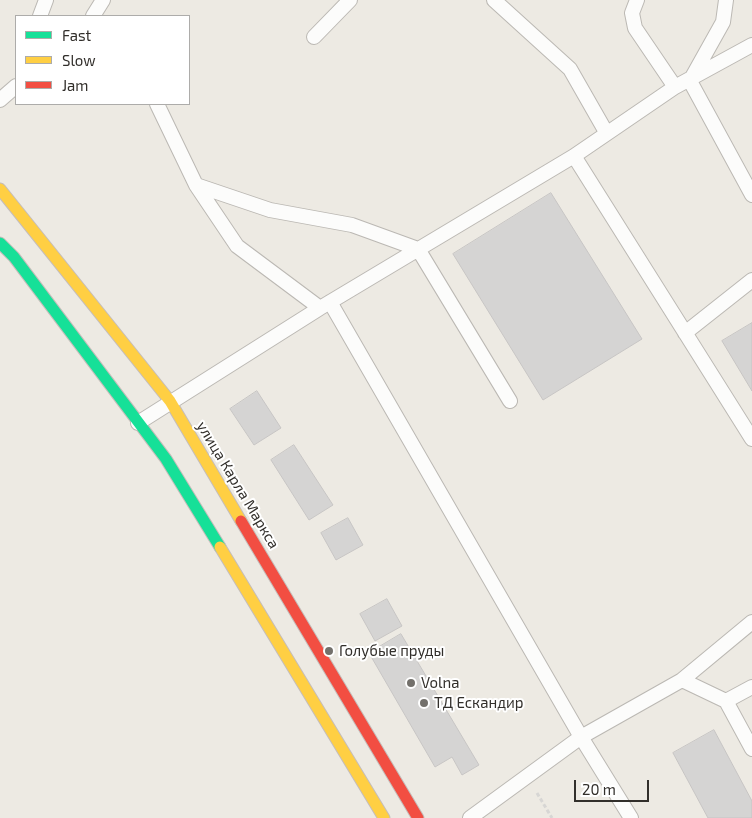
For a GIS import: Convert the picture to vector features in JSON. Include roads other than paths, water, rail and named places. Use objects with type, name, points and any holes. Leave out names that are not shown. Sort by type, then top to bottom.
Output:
[{"type":"main road","name":"улица Карла Маркса","points":[[0,189],[80,286],[170,401],[418,818]]},
{"type":"main road","points":[[0,243],[14,257],[166,459],[384,818]]},
{"type":"lane","points":[[40,15],[46,0]]},
{"type":"lane","points":[[94,15],[103,0]]},
{"type":"lane","points":[[314,37],[350,0]]},
{"type":"lane","points":[[494,0],[570,69],[606,132]]},
{"type":"lane","points":[[637,0],[632,13],[635,28],[675,87]]},
{"type":"lane","points":[[690,80],[723,22],[726,0]]},
{"type":"lane","points":[[138,423],[170,401],[325,305],[574,156],[606,132],[675,87],[752,45]]},
{"type":"lane","points":[[9,92],[15,78]]},
{"type":"lane","points":[[690,80],[752,195]]},
{"type":"lane","points":[[157,105],[196,185],[237,246],[325,305],[581,737],[632,818]]},
{"type":"lane","points":[[574,156],[752,439]]},
{"type":"lane","points":[[196,185],[270,210],[352,225],[418,249],[510,401]]},
{"type":"lane","points":[[685,332],[752,280]]},
{"type":"lane","points":[[470,818],[581,737],[682,680],[752,622]]},
{"type":"lane","points":[[682,680],[726,702],[752,749]]},
{"type":"lane","points":[[726,702],[752,687]]},
{"type":"place","name":"Голубые пруды","points":[[329,651]]},
{"type":"place","name":"Volna","points":[[411,683]]},
{"type":"place","name":"ТД Ескандир","points":[[424,703]]}]
